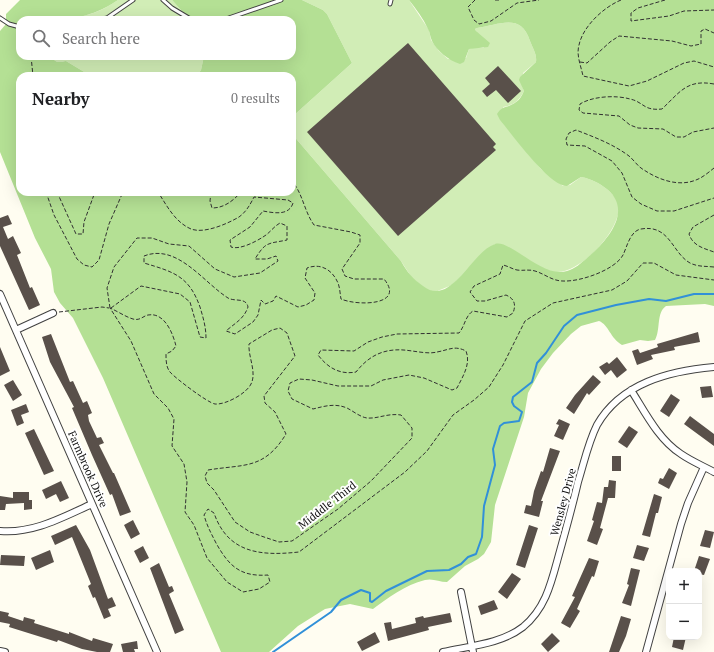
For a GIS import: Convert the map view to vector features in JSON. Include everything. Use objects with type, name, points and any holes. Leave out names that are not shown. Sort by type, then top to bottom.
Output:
[{"type":"street","name":"Farmbrook Drive","points":[[0,294],[157,652]]},
{"type":"street","points":[[16,330],[53,313]]},
{"type":"street","name":"Wensley Drive","points":[[443,652],[472,649],[502,639],[528,622],[540,608],[550,586],[588,448],[594,432],[609,409],[631,390],[657,378],[714,367]]},
{"type":"street","points":[[631,390],[664,439],[680,453],[714,472]]},
{"type":"street","points":[[646,652],[681,524],[688,503],[704,467]]},
{"type":"street","points":[[0,531],[15,531],[34,528],[92,504]]},
{"type":"street","points":[[460,592],[472,649]]},
{"type":"street","points":[[0,651],[5,652]]},
{"type":"lane","points":[[110,16],[133,0]]},
{"type":"lane","points":[[163,0],[172,8],[185,16]]},
{"type":"lane","points":[[235,16],[281,0]]},
{"type":"lane","points":[[0,18],[9,24],[16,26]]},
{"type":"path","points":[[475,0],[468,7],[474,20],[479,24],[491,21],[517,3],[539,0]]},
{"type":"path","points":[[495,0],[501,0]]},
{"type":"path","points":[[621,0],[611,4],[582,35],[578,46],[579,61],[583,76],[629,86],[647,81],[684,63],[694,61],[714,67]]},
{"type":"path","points":[[665,0],[638,8],[631,13],[631,21],[669,16],[684,11],[714,10]]},
{"type":"path","points":[[579,61],[588,63],[610,42],[619,36],[650,38],[697,46],[700,44],[701,31],[705,29],[714,33]]},
{"type":"path","points":[[31,60],[33,72]]},
{"type":"path","points":[[714,84],[704,82],[686,87],[680,90],[662,109],[651,110],[631,99],[611,98],[587,100],[580,104],[579,110],[583,113],[619,116],[630,125],[638,128],[663,129],[676,137],[684,137],[693,132],[714,128]]},
{"type":"path","points":[[714,168],[696,180],[678,183],[668,182],[644,170],[629,156],[614,146],[576,130],[569,133],[566,139],[567,145],[585,146],[612,161],[622,173],[632,197],[641,204],[657,211],[674,211],[714,198]]},
{"type":"path","points":[[53,313],[102,307],[110,308],[141,286],[180,294],[190,302],[200,337],[206,338],[206,328],[194,290],[176,275],[144,263],[144,256],[154,252],[179,260],[209,281],[229,298],[245,301],[247,303],[248,307],[242,320],[226,331],[235,334],[253,322],[258,315],[261,300],[265,304],[273,302],[276,296],[298,307],[306,305],[314,300],[315,293],[305,278],[307,268],[315,265],[322,266],[338,283],[341,299],[359,304],[377,303],[385,299],[389,293],[389,285],[384,279],[354,279],[345,276],[342,269],[360,243],[360,235],[314,225],[309,218],[296,186]]},
{"type":"path","points":[[47,196],[54,215],[77,259],[84,265],[92,267],[98,260],[109,224],[121,196]]},
{"type":"path","points":[[59,196],[76,234],[84,234],[84,222],[94,196]]},
{"type":"path","points":[[110,308],[107,288],[114,267],[137,238],[152,238],[169,244],[189,246],[215,269],[234,277],[260,273],[278,261],[276,256],[267,259],[255,259],[264,245],[271,242],[287,240],[287,226],[280,223],[274,226],[264,237],[236,249],[231,247],[230,240],[250,227],[263,211],[286,212],[291,209],[293,204],[288,200],[254,197],[244,212],[230,221],[205,230],[192,229],[172,214],[161,196]]},
{"type":"path","points":[[211,196],[212,208],[219,208],[228,204],[237,196]]},
{"type":"path","points":[[714,215],[693,227],[689,234],[691,239],[698,246],[714,252]]},
{"type":"path","name":"Midddle Third","points":[[110,308],[133,319],[141,319],[148,315],[155,316],[169,326],[176,346],[172,351],[166,354],[166,363],[170,372],[207,401],[216,404],[242,395],[252,383],[253,368],[249,352],[249,344],[272,330],[280,328],[287,334],[295,356],[264,396],[265,403],[275,412],[286,434],[264,460],[233,468],[208,470],[205,476],[207,483],[214,490],[235,522],[250,532],[279,542],[292,540],[307,532],[371,481],[412,438],[412,428],[401,415],[389,414],[376,418],[366,418],[346,408],[336,405],[327,405],[314,409],[309,408],[292,399],[288,392],[290,383],[299,379],[312,380],[338,386],[371,386],[383,380],[409,375],[424,378],[452,390],[457,388],[466,370],[469,358],[466,351],[459,347],[449,348],[436,353],[400,348],[387,350],[364,362],[356,372],[346,374],[325,364],[318,355],[322,350],[354,351],[375,339],[397,334],[459,332],[466,323],[469,314],[473,311],[507,317],[513,313],[515,308],[515,302],[511,298],[506,295],[485,301],[477,301],[470,292],[474,286],[500,274],[503,265],[520,270],[526,269],[537,271],[556,280],[579,280],[615,265],[622,257],[632,235],[639,229],[650,228],[660,232],[671,240],[680,254],[689,262],[700,267],[714,267]]},
{"type":"path","name":"Midddle Third","points":[[110,308],[131,341],[154,394],[168,408],[174,419],[172,446],[184,464],[187,482],[185,512],[194,525],[207,558],[227,582],[243,592],[259,589],[270,582],[268,575],[254,576],[248,574],[238,569],[225,558],[207,528],[204,515],[208,509],[214,513],[217,521],[236,546],[256,552],[277,554],[298,552],[405,472],[427,451],[453,415],[489,387],[503,365],[525,321],[538,311],[553,303],[612,290],[627,281],[643,263],[654,263],[676,275],[714,280]]},
{"type":"green space","points":[[20,0],[118,0],[106,7],[83,16],[16,16],[16,60],[66,61],[84,72],[16,72],[16,191],[0,152],[0,31],[6,24],[6,14]]},
{"type":"green space","points":[[118,0],[172,0],[186,16],[82,16],[99,11]]},
{"type":"green space","points":[[172,0],[302,0],[323,10],[327,14],[352,63],[296,113],[296,72],[200,72],[203,60],[296,60],[296,16],[186,16]]},
{"type":"green space","points":[[302,0],[409,0],[429,30],[431,40],[439,51],[448,59],[466,58],[469,49],[475,47],[484,48],[475,29],[477,28],[508,22],[521,26],[526,32],[536,56],[536,62],[523,73],[522,85],[524,91],[520,97],[513,104],[503,107],[515,138],[541,169],[563,186],[570,185],[581,177],[589,179],[608,190],[617,200],[619,207],[613,228],[596,250],[576,266],[565,271],[555,272],[549,271],[515,252],[495,244],[483,253],[452,285],[435,292],[427,290],[412,278],[401,261],[296,139],[296,113],[352,63],[327,14],[323,10]]},
{"type":"green space","points":[[409,0],[714,0],[714,306],[705,304],[666,306],[661,313],[655,340],[640,340],[622,345],[615,339],[605,325],[599,321],[581,326],[553,353],[541,369],[528,393],[524,417],[495,505],[491,542],[484,554],[465,566],[447,582],[431,579],[418,582],[397,592],[373,609],[350,604],[325,609],[298,626],[269,652],[221,652],[103,378],[73,318],[60,303],[54,292],[51,269],[35,238],[18,196],[296,196],[296,139],[401,261],[410,275],[423,286],[433,291],[443,290],[452,284],[486,249],[495,244],[501,244],[509,247],[538,265],[548,269],[558,272],[570,270],[578,266],[602,244],[609,235],[617,217],[618,208],[615,199],[608,190],[592,180],[581,177],[567,186],[559,184],[541,169],[500,120],[497,114],[499,111],[520,99],[524,91],[519,80],[520,77],[536,62],[536,56],[526,32],[521,26],[508,22],[477,28],[475,29],[476,31],[490,43],[488,47],[469,49],[464,62],[460,64],[447,58],[440,52],[432,41],[429,30],[424,21]]},
{"type":"green space","points":[[55,60],[203,60],[200,72],[84,72],[66,61]]},
{"type":"building","points":[[408,43],[496,144],[493,147],[496,150],[398,236],[307,132]]},
{"type":"building","points":[[498,66],[521,91],[508,103],[496,90],[487,97],[482,91],[490,84],[485,78]]},
{"type":"building","points":[[8,215],[12,224],[3,227],[8,239],[13,236],[21,253],[17,255],[30,288],[32,287],[40,305],[29,310],[0,246],[0,218]]},
{"type":"building","points":[[698,332],[700,342],[674,347],[675,350],[651,355],[653,359],[637,365],[632,351],[638,349],[640,353],[658,347],[657,344]]},
{"type":"building","points":[[51,334],[70,382],[73,381],[83,403],[87,401],[92,413],[88,415],[89,421],[97,438],[101,437],[104,443],[99,445],[114,473],[131,512],[120,516],[112,494],[110,495],[72,408],[74,407],[50,362],[42,337]]},
{"type":"building","points":[[0,347],[10,371],[0,376]]},
{"type":"building","points":[[617,357],[627,370],[617,378],[611,370],[605,375],[599,367],[607,362],[609,364]]},
{"type":"building","points":[[593,375],[601,382],[589,395],[587,393],[574,414],[566,408],[575,395]]},
{"type":"building","points":[[13,380],[22,395],[13,401],[4,385]]},
{"type":"building","points":[[711,386],[713,397],[702,398],[700,387]]},
{"type":"building","points":[[671,394],[680,400],[669,417],[660,411]]},
{"type":"building","points":[[26,404],[29,412],[21,415],[24,423],[17,426],[11,410]]},
{"type":"building","points":[[690,416],[714,434],[714,446],[684,424]]},
{"type":"building","points":[[559,419],[570,424],[563,440],[554,436],[559,425],[556,424]]},
{"type":"building","points":[[629,426],[638,432],[627,448],[618,442]]},
{"type":"building","points":[[34,429],[54,471],[44,475],[25,433]]},
{"type":"building","points":[[550,448],[560,451],[541,501],[543,501],[539,517],[524,513],[526,505],[531,506],[534,491],[541,471],[543,472]]},
{"type":"building","points":[[612,456],[621,456],[621,471],[612,471]]},
{"type":"building","points":[[669,468],[677,473],[669,489],[658,483],[660,478],[663,479]]},
{"type":"building","points":[[609,480],[616,481],[615,498],[608,498],[600,528],[603,529],[597,545],[587,541],[594,521],[592,520],[597,502],[602,503],[604,487],[608,487]]},
{"type":"building","points":[[61,481],[69,498],[60,502],[56,494],[46,499],[42,490]]},
{"type":"building","points":[[13,492],[29,492],[29,500],[32,500],[32,509],[24,510],[24,503],[6,504],[5,510],[0,510],[0,496],[13,498]]},
{"type":"building","points":[[654,494],[662,497],[650,537],[642,535]]},
{"type":"building","points":[[133,520],[140,534],[131,539],[124,525]]},
{"type":"building","points":[[76,525],[90,550],[108,599],[112,597],[116,606],[108,609],[111,616],[104,619],[95,597],[93,598],[88,586],[91,584],[72,537],[55,545],[51,536]]},
{"type":"building","points":[[529,525],[538,528],[525,568],[516,565]]},
{"type":"building","points":[[705,530],[714,532],[710,548],[700,546]]},
{"type":"building","points":[[637,545],[649,548],[644,561],[633,558]]},
{"type":"building","points":[[143,546],[149,558],[140,563],[134,551]]},
{"type":"building","points":[[50,550],[54,562],[36,570],[31,558]]},
{"type":"building","points":[[1,555],[25,556],[24,566],[0,565]]},
{"type":"building","points":[[699,556],[710,559],[704,575],[702,575],[702,568],[695,568]]},
{"type":"building","points":[[589,558],[599,561],[594,577],[592,576],[577,609],[580,611],[570,628],[561,623],[575,597],[572,596]]},
{"type":"building","points":[[159,563],[169,587],[172,586],[174,591],[169,594],[184,630],[175,634],[150,568]]},
{"type":"building","points":[[631,568],[640,570],[631,606],[622,603],[629,585],[627,584]]},
{"type":"building","points":[[512,573],[521,579],[507,599],[498,592]]},
{"type":"building","points":[[494,600],[498,609],[481,615],[478,606]]},
{"type":"building","points":[[0,611],[9,613],[8,616],[23,621],[24,617],[35,620],[34,623],[69,634],[69,632],[92,641],[93,638],[113,644],[110,652],[97,652],[82,649],[58,640],[57,642],[9,627],[10,624],[0,622]]},
{"type":"building","points":[[450,613],[452,622],[428,627],[429,630],[388,641],[384,623],[391,622],[392,629],[416,623],[415,618],[423,616],[424,618]]},
{"type":"building","points":[[621,616],[631,619],[626,636],[619,652],[609,652]]},
{"type":"building","points":[[375,632],[380,642],[362,651],[357,642]]},
{"type":"building","points":[[552,633],[560,641],[548,652],[541,644]]},
{"type":"building","points":[[673,640],[685,640],[683,650],[672,647]]},
{"type":"building","points":[[137,641],[138,649],[134,649],[135,652],[123,652],[121,644]]},
{"type":"waterway","points":[[273,652],[331,612],[341,600],[361,590],[370,593],[370,601],[372,602],[386,591],[427,571],[449,570],[461,564],[468,557],[476,554],[482,537],[484,506],[495,465],[493,449],[500,426],[504,423],[519,421],[522,412],[514,406],[512,402],[513,397],[532,382],[537,363],[546,353],[564,326],[577,315],[616,305],[649,299],[666,301],[694,294],[714,294]]}]
